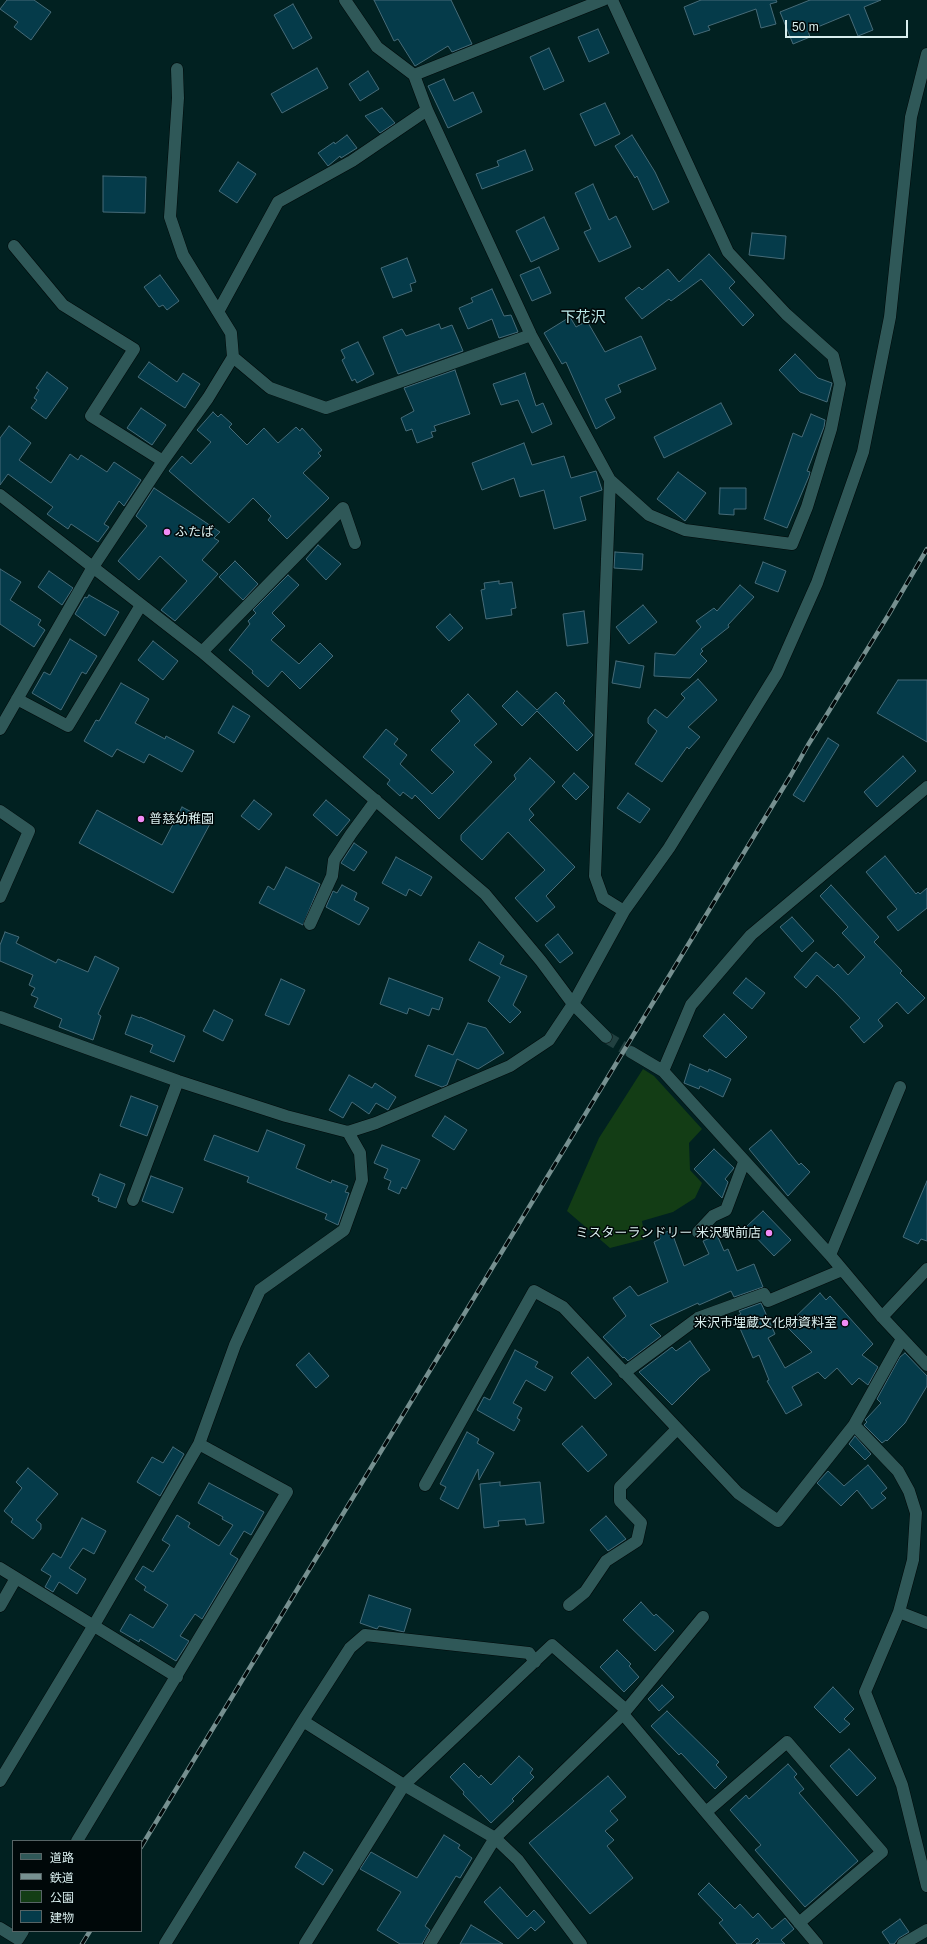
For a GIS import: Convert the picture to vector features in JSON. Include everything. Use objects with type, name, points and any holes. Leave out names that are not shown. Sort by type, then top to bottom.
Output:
[{"type":"street","points":[[345,0],[377,47],[414,75],[427,110],[531,335],[610,480],[649,515],[684,530],[792,544],[807,507],[831,429],[840,384],[833,356],[786,314],[728,252],[612,0]]},
{"type":"street","points":[[414,75],[602,0]]},
{"type":"street","points":[[0,1017],[178,1081],[286,1116],[348,1132],[376,1123],[510,1066],[549,1040],[573,1004],[624,911],[669,848],[777,673],[817,583],[863,452],[890,317],[911,117],[927,54]]},
{"type":"street","points":[[0,729],[93,567],[163,461],[208,398],[233,357],[232,333],[183,255],[170,217],[178,98],[177,69]]},
{"type":"street","points":[[218,312],[278,202],[352,161],[427,110]]},
{"type":"street","points":[[14,246],[63,305],[134,349],[91,416],[163,461]]},
{"type":"street","points":[[233,357],[270,388],[326,408],[531,335]]},
{"type":"street","points":[[610,480],[595,876],[604,898],[624,911]]},
{"type":"street","points":[[0,495],[202,652],[485,894],[541,961],[573,1004],[593,1026],[606,1037]]},
{"type":"street","points":[[202,652],[343,508],[355,543]]},
{"type":"street","points":[[18,699],[68,726],[141,605]]},
{"type":"street","points":[[663,1071],[691,1005],[751,935],[927,787]]},
{"type":"street","points":[[310,924],[332,876],[334,860],[376,800]]},
{"type":"street","points":[[0,812],[28,831],[0,897]]},
{"type":"street","points":[[631,1052],[663,1071],[744,1162],[830,1254],[882,1318],[927,1365]]},
{"type":"street","points":[[132,1200],[178,1081]]},
{"type":"street","points":[[830,1254],[900,1087]]},
{"type":"street","points":[[0,1781],[94,1625],[199,1444],[235,1345],[260,1290],[344,1230],[362,1180],[360,1154],[348,1132]]},
{"type":"street","points":[[698,1232],[713,1216],[726,1210],[744,1162]]},
{"type":"street","points":[[882,1318],[927,1269]]},
{"type":"street","points":[[624,1373],[698,1318],[764,1294],[768,1301],[842,1270]]},
{"type":"street","points":[[425,1485],[534,1291],[563,1307],[738,1493],[778,1521],[854,1424],[902,1339]]},
{"type":"street","points":[[854,1424],[898,1471],[909,1491],[916,1513],[913,1560],[899,1612],[865,1692],[902,1785],[927,1886]]},
{"type":"street","points":[[569,1605],[585,1592],[606,1561],[637,1541],[641,1523],[620,1501],[620,1487],[678,1429]]},
{"type":"street","points":[[78,1840],[287,1492],[199,1444]]},
{"type":"street","points":[[0,1568],[177,1677]]},
{"type":"street","points":[[0,1606],[16,1578]]},
{"type":"street","points":[[899,1612],[927,1623]]},
{"type":"street","points":[[430,1944],[495,1838],[624,1711],[703,1617]]},
{"type":"street","points":[[166,1944],[303,1721],[350,1648],[366,1635],[528,1653],[535,1662]]},
{"type":"street","points":[[305,1944],[404,1785],[552,1645],[624,1711],[706,1812],[817,1944]]},
{"type":"street","points":[[303,1721],[404,1785],[495,1838],[518,1860],[582,1944]]},
{"type":"street","points":[[706,1812],[788,1742],[882,1852],[799,1923]]},
{"type":"street","points":[[0,1928],[18,1939],[22,1932]]},
{"type":"street","points":[[903,1944],[927,1930]]},
{"type":"green space","points":[[643,1069],[654,1076],[702,1129],[689,1143],[690,1170],[702,1183],[695,1198],[673,1212],[642,1221],[645,1239],[610,1248],[567,1211],[599,1138]]},
{"type":"building","points":[[7,0],[34,0],[51,12],[31,40],[14,27],[18,22],[0,9]]},
{"type":"building","points":[[374,0],[451,0],[472,44],[452,52],[448,46],[415,66],[398,39],[394,41]]},
{"type":"building","points":[[701,0],[776,0],[777,2],[770,4],[776,24],[761,28],[756,9],[708,26],[710,30],[694,35],[684,7]]},
{"type":"building","points":[[810,0],[881,0],[864,7],[873,30],[858,36],[849,14],[808,31],[810,37],[793,44],[780,12]]},
{"type":"building","points":[[293,4],[312,38],[293,49],[274,15]]},
{"type":"building","points":[[598,29],[609,53],[589,62],[578,37]]},
{"type":"building","points":[[549,48],[564,81],[544,90],[530,57]]},
{"type":"building","points":[[317,68],[328,88],[282,113],[271,94]]},
{"type":"building","points":[[368,71],[379,89],[360,101],[349,84]]},
{"type":"building","points":[[444,79],[454,101],[473,92],[482,112],[448,128],[428,86]]},
{"type":"building","points":[[605,103],[620,134],[595,146],[580,114]]},
{"type":"building","points":[[382,108],[395,123],[380,133],[365,116]]},
{"type":"building","points":[[347,135],[357,148],[341,158],[340,156],[328,166],[318,153],[334,142],[335,144]]},
{"type":"building","points":[[632,135],[655,172],[669,202],[653,210],[637,176],[635,178],[615,146]]},
{"type":"building","points":[[525,150],[533,170],[482,189],[476,174],[499,166],[497,161]]},
{"type":"building","points":[[238,162],[256,174],[237,203],[219,191]]},
{"type":"building","points":[[103,176],[146,177],[145,213],[103,212]]},
{"type":"building","points":[[593,184],[609,220],[616,216],[631,247],[599,262],[584,232],[591,229],[575,193]]},
{"type":"building","points":[[544,217],[559,249],[531,262],[516,231]]},
{"type":"building","points":[[752,233],[786,236],[784,259],[749,255]]},
{"type":"building","points":[[709,254],[735,282],[729,288],[754,315],[743,326],[701,279],[671,301],[669,299],[642,319],[625,298],[639,287],[642,290],[668,269],[679,282]]},
{"type":"building","points":[[407,258],[416,282],[410,284],[412,291],[393,298],[381,268]]},
{"type":"building","points":[[539,267],[551,293],[532,301],[520,275]]},
{"type":"building","points":[[160,275],[179,301],[167,310],[163,305],[159,307],[144,287]]},
{"type":"building","points":[[492,289],[504,316],[511,315],[518,332],[499,338],[492,319],[468,329],[459,308],[473,302],[471,298]]},
{"type":"building","points":[[570,317],[576,327],[587,321],[605,352],[641,336],[656,369],[618,385],[621,392],[605,399],[615,418],[596,429],[566,362],[562,364],[544,333]]},
{"type":"building","points":[[439,324],[441,329],[452,325],[463,351],[398,374],[383,337],[402,329],[406,336]]},
{"type":"building","points":[[358,342],[374,374],[357,383],[355,379],[352,381],[342,360],[345,358],[341,350]]},
{"type":"building","points":[[795,354],[818,378],[832,383],[827,402],[800,392],[779,370]]},
{"type":"building","points":[[149,362],[177,382],[183,373],[200,384],[185,408],[138,377]]},
{"type":"building","points":[[455,370],[470,414],[434,426],[436,431],[431,432],[433,437],[417,443],[412,429],[406,431],[401,418],[414,411],[404,388]]},
{"type":"building","points":[[47,372],[68,388],[46,419],[31,408],[37,400],[34,398],[39,390],[36,388]]},
{"type":"building","points":[[525,373],[536,406],[543,403],[552,424],[532,433],[518,400],[501,405],[493,384]]},
{"type":"building","points":[[721,403],[732,424],[664,458],[654,437]]},
{"type":"building","points":[[141,408],[166,425],[152,445],[127,428]]},
{"type":"building","points":[[213,412],[218,417],[221,414],[232,424],[229,427],[247,445],[264,428],[278,443],[296,427],[300,431],[302,428],[322,450],[318,453],[321,456],[303,473],[329,498],[287,539],[268,520],[271,516],[253,498],[229,523],[169,471],[182,456],[191,464],[211,442],[197,430]]},
{"type":"building","points":[[811,414],[825,420],[824,427],[807,471],[810,472],[809,476],[787,528],[764,519],[793,433],[802,437]]},
{"type":"building","points":[[9,426],[31,443],[19,460],[51,483],[70,454],[78,460],[81,455],[107,472],[114,462],[141,480],[124,506],[119,501],[104,524],[109,527],[98,542],[71,524],[68,529],[47,514],[53,507],[8,474],[0,485],[0,438]]},
{"type":"building","points":[[524,443],[532,465],[564,456],[571,478],[596,471],[602,490],[580,497],[586,520],[554,529],[544,490],[520,497],[514,478],[482,490],[472,463]]},
{"type":"building","points":[[678,472],[706,493],[685,521],[657,499]]},
{"type":"building","points":[[154,488],[220,532],[214,538],[219,541],[202,560],[218,574],[175,621],[161,610],[187,581],[160,556],[139,580],[118,561],[147,526],[136,516]]},
{"type":"building","points":[[720,488],[746,488],[746,509],[734,509],[734,515],[719,514]]},
{"type":"building","points":[[318,545],[341,564],[326,580],[306,559]]},
{"type":"building","points":[[615,552],[643,554],[642,570],[614,568]]},
{"type":"building","points":[[235,561],[258,584],[243,600],[219,577]]},
{"type":"building","points":[[763,562],[786,571],[778,592],[755,583]]},
{"type":"building","points":[[0,569],[21,582],[10,600],[41,620],[38,625],[45,630],[34,647],[0,624]]},
{"type":"building","points":[[49,571],[73,588],[62,605],[38,587]]},
{"type":"building","points":[[288,575],[299,585],[272,613],[285,626],[271,640],[299,664],[320,643],[333,656],[300,689],[282,671],[268,687],[252,673],[253,671],[229,650],[250,624],[248,621],[256,613],[253,610]]},
{"type":"building","points":[[499,581],[499,584],[512,582],[516,608],[511,609],[512,615],[486,619],[481,590],[485,589],[484,583]]},
{"type":"building","points":[[740,585],[754,597],[728,625],[729,627],[701,649],[703,651],[700,654],[707,661],[690,678],[654,676],[655,653],[675,655],[701,627],[696,621],[714,608],[717,611]]},
{"type":"building","points":[[89,595],[119,612],[105,636],[75,614],[85,597],[87,598]]},
{"type":"building","points":[[643,605],[657,622],[629,644],[616,627]]},
{"type":"building","points":[[584,611],[588,643],[567,646],[563,614]]},
{"type":"building","points":[[450,614],[463,628],[449,641],[436,627]]},
{"type":"building","points":[[70,639],[97,656],[86,674],[82,672],[61,710],[32,693],[44,672],[50,675]]},
{"type":"building","points":[[153,641],[178,661],[163,680],[138,660]]},
{"type":"building","points":[[616,661],[644,666],[640,688],[612,683]]},
{"type":"building","points":[[698,679],[717,700],[688,727],[700,737],[689,749],[687,747],[662,782],[635,764],[657,731],[648,723],[648,718],[655,709],[667,718],[685,698],[681,694]]},
{"type":"building","points":[[898,680],[927,680],[927,742],[877,713]]},
{"type":"building","points":[[121,683],[149,699],[135,723],[165,739],[166,736],[194,751],[182,772],[149,754],[144,763],[117,749],[112,757],[84,741],[96,720],[99,721]]},
{"type":"building","points":[[517,691],[537,710],[556,692],[565,701],[563,703],[593,735],[577,751],[537,711],[522,726],[502,706]]},
{"type":"building","points":[[468,694],[497,724],[474,745],[492,762],[439,819],[415,795],[412,799],[403,792],[400,796],[387,784],[390,780],[363,757],[386,729],[398,739],[394,744],[407,755],[400,764],[432,794],[454,772],[431,750],[460,721],[451,711]]},
{"type":"building","points":[[233,706],[250,716],[234,743],[218,733]]},
{"type":"building","points":[[828,738],[839,745],[804,802],[793,795]]},
{"type":"building","points":[[903,756],[916,771],[877,807],[864,792]]},
{"type":"building","points":[[530,758],[555,782],[529,809],[534,815],[529,820],[575,867],[546,896],[555,907],[537,922],[515,898],[545,870],[508,832],[482,860],[461,840],[461,835],[516,779],[514,775]]},
{"type":"building","points":[[574,773],[589,787],[576,800],[562,786]]},
{"type":"building","points":[[628,793],[650,809],[640,823],[617,808]]},
{"type":"building","points":[[254,800],[272,814],[259,830],[241,816]]},
{"type":"building","points":[[326,800],[350,820],[337,836],[313,815]]},
{"type":"building","points":[[182,807],[211,822],[173,893],[79,843],[97,810],[162,845]]},
{"type":"building","points":[[354,843],[367,852],[354,871],[341,863]]},
{"type":"building","points":[[885,856],[916,894],[918,892],[920,894],[927,888],[927,908],[898,931],[887,917],[897,909],[866,872]]},
{"type":"building","points":[[396,857],[432,877],[421,896],[409,889],[406,896],[382,883]]},
{"type":"building","points":[[286,867],[320,884],[303,925],[259,903],[268,886],[274,890]]},
{"type":"building","points":[[342,885],[357,893],[354,900],[369,908],[359,925],[326,907],[333,891],[337,893]]},
{"type":"building","points":[[831,885],[879,937],[874,942],[902,971],[900,973],[925,998],[908,1014],[897,1002],[878,1020],[883,1026],[864,1043],[850,1027],[860,1018],[817,975],[806,988],[794,977],[816,952],[834,968],[838,964],[848,975],[865,957],[842,933],[848,927],[820,896]]},
{"type":"building","points":[[792,917],[814,941],[802,952],[780,927]]},
{"type":"building","points":[[5,932],[19,937],[16,943],[56,963],[58,959],[88,972],[95,956],[119,968],[98,1014],[101,1016],[93,1040],[59,1027],[62,1019],[34,1007],[38,998],[31,995],[35,988],[29,985],[33,975],[0,961],[0,945]]},
{"type":"building","points":[[558,934],[573,953],[560,963],[545,945]]},
{"type":"building","points":[[479,942],[504,956],[500,964],[527,976],[513,1005],[521,1012],[510,1023],[488,1001],[500,977],[469,960]]},
{"type":"building","points":[[389,978],[443,998],[439,1010],[432,1008],[429,1016],[409,1008],[407,1014],[380,1004]]},
{"type":"building","points":[[746,978],[765,993],[752,1009],[733,993]]},
{"type":"building","points":[[281,979],[305,990],[289,1025],[265,1015]]},
{"type":"building","points":[[214,1010],[233,1020],[223,1041],[203,1031]]},
{"type":"building","points":[[724,1014],[747,1037],[726,1058],[703,1036]]},
{"type":"building","points":[[132,1015],[185,1036],[174,1062],[150,1052],[153,1045],[125,1034]]},
{"type":"building","points":[[468,1023],[486,1028],[504,1053],[478,1069],[457,1059],[447,1085],[442,1087],[415,1076],[428,1045],[453,1055]]},
{"type":"building","points":[[690,1064],[708,1072],[709,1069],[731,1079],[723,1097],[700,1086],[699,1089],[684,1083]]},
{"type":"building","points":[[349,1075],[372,1088],[375,1083],[396,1097],[388,1110],[376,1103],[369,1114],[352,1102],[343,1118],[329,1110]]},
{"type":"building","points":[[131,1096],[158,1106],[147,1136],[120,1126]]},
{"type":"building","points":[[445,1116],[467,1130],[454,1150],[432,1136]]},
{"type":"building","points":[[267,1130],[305,1145],[296,1168],[331,1183],[332,1180],[348,1186],[345,1192],[349,1193],[338,1225],[325,1219],[327,1214],[247,1182],[249,1177],[204,1160],[214,1135],[258,1152]]},
{"type":"building","points":[[771,1130],[799,1165],[801,1163],[810,1172],[788,1196],[749,1149]]},
{"type":"building","points":[[382,1145],[420,1160],[406,1189],[402,1187],[399,1194],[388,1189],[391,1181],[384,1178],[388,1169],[374,1163]]},
{"type":"building","points":[[714,1149],[734,1168],[725,1179],[728,1182],[722,1198],[694,1169]]},
{"type":"building","points":[[100,1174],[125,1184],[116,1208],[98,1201],[99,1198],[92,1195]]},
{"type":"building","points":[[151,1176],[183,1188],[173,1213],[142,1201]]},
{"type":"building","points":[[927,1181],[927,1241],[921,1239],[918,1244],[903,1237]]},
{"type":"building","name":"ミスターランドリー 米沢駅前店","points":[[763,1211],[791,1240],[774,1256],[746,1227]]},
{"type":"building","points":[[671,1230],[684,1266],[709,1254],[703,1241],[717,1235],[724,1251],[728,1249],[737,1271],[754,1264],[763,1287],[734,1297],[731,1291],[699,1305],[698,1303],[650,1325],[661,1336],[628,1361],[624,1357],[623,1358],[603,1337],[626,1316],[613,1298],[630,1286],[638,1296],[668,1282],[654,1242],[660,1239],[659,1235]]},
{"type":"building","points":[[820,1293],[826,1300],[830,1296],[873,1344],[862,1355],[878,1367],[868,1385],[859,1378],[852,1385],[837,1368],[825,1379],[818,1372],[792,1387],[802,1405],[786,1414],[767,1381],[769,1380],[759,1355],[753,1358],[735,1317],[741,1314],[739,1311],[761,1303],[775,1334],[768,1338],[785,1368],[812,1352],[786,1326]]},
{"type":"building","points":[[690,1341],[710,1370],[700,1377],[672,1405],[639,1372],[672,1347],[676,1351]]},
{"type":"building","points":[[515,1350],[538,1362],[535,1367],[553,1377],[545,1391],[526,1380],[513,1403],[522,1408],[517,1418],[520,1420],[514,1431],[477,1410],[484,1397],[490,1400]]},
{"type":"building","points":[[309,1353],[329,1376],[316,1388],[296,1365]]},
{"type":"building","points":[[905,1353],[927,1376],[927,1386],[905,1423],[887,1441],[886,1440],[882,1443],[864,1425],[867,1422],[865,1420],[881,1403],[877,1399],[900,1357]]},
{"type":"building","points":[[588,1357],[612,1384],[595,1399],[571,1373]]},
{"type":"building","points":[[582,1426],[607,1455],[588,1472],[562,1444]]},
{"type":"building","points":[[467,1432],[479,1439],[477,1443],[494,1453],[479,1480],[478,1469],[458,1509],[440,1499],[446,1487],[440,1484]]},
{"type":"building","points":[[855,1436],[871,1454],[865,1460],[849,1444]]},
{"type":"building","points":[[173,1447],[184,1454],[160,1496],[137,1482],[152,1457],[163,1463]]},
{"type":"building","points":[[868,1465],[887,1488],[881,1493],[886,1498],[872,1509],[857,1490],[841,1506],[817,1483],[828,1471],[844,1486]]},
{"type":"building","points":[[28,1468],[58,1494],[36,1520],[41,1524],[41,1529],[33,1539],[11,1522],[13,1519],[4,1511],[22,1488],[16,1482]]},
{"type":"building","points":[[500,1482],[500,1486],[540,1482],[544,1523],[526,1525],[525,1519],[498,1521],[499,1526],[484,1528],[480,1484]]},
{"type":"building","points":[[209,1483],[264,1512],[251,1535],[244,1531],[230,1554],[238,1559],[202,1619],[195,1614],[180,1636],[189,1641],[176,1661],[140,1639],[139,1642],[120,1631],[130,1614],[153,1628],[168,1605],[144,1590],[146,1587],[135,1579],[143,1566],[153,1572],[170,1545],[162,1540],[177,1515],[190,1523],[188,1527],[219,1546],[233,1525],[222,1519],[223,1517],[198,1503]]},
{"type":"building","points":[[606,1516],[626,1539],[608,1551],[590,1530]]},
{"type":"building","points":[[82,1518],[106,1531],[94,1554],[83,1548],[69,1568],[86,1579],[77,1594],[59,1582],[53,1592],[45,1587],[51,1576],[41,1570],[53,1553],[61,1558]]},
{"type":"building","points":[[369,1595],[411,1609],[404,1632],[379,1626],[377,1629],[360,1623]]},
{"type":"building","points":[[641,1602],[654,1616],[656,1614],[674,1631],[655,1651],[623,1620]]},
{"type":"building","points":[[617,1650],[631,1664],[629,1666],[639,1677],[624,1692],[600,1667]]},
{"type":"building","points":[[662,1685],[674,1697],[659,1711],[648,1699]]},
{"type":"building","points":[[833,1687],[854,1709],[844,1719],[850,1724],[840,1733],[814,1707]]},
{"type":"building","points":[[667,1711],[719,1762],[716,1765],[727,1777],[715,1789],[681,1753],[679,1755],[651,1726]]},
{"type":"building","points":[[849,1749],[876,1778],[857,1796],[830,1766]]},
{"type":"building","points":[[519,1756],[533,1769],[530,1773],[534,1777],[512,1799],[514,1801],[491,1823],[463,1794],[464,1792],[450,1777],[464,1763],[479,1778],[481,1775],[491,1785]]},
{"type":"building","points":[[788,1764],[797,1774],[794,1777],[804,1789],[799,1793],[858,1861],[805,1907],[755,1850],[761,1845],[730,1810],[746,1795],[749,1799]]},
{"type":"building","points":[[608,1776],[626,1797],[610,1811],[618,1820],[605,1831],[614,1840],[607,1846],[633,1878],[590,1914],[529,1843]]},
{"type":"building","points":[[444,1835],[460,1845],[458,1848],[472,1858],[460,1878],[456,1876],[425,1926],[430,1930],[422,1944],[400,1944],[377,1930],[401,1892],[360,1869],[371,1852],[417,1878]]},
{"type":"building","points":[[304,1852],[333,1870],[323,1885],[295,1867]]},
{"type":"building","points":[[709,1883],[735,1909],[740,1904],[753,1918],[758,1913],[772,1929],[785,1918],[794,1929],[781,1940],[785,1944],[756,1944],[760,1941],[757,1938],[751,1944],[737,1944],[719,1923],[723,1920],[698,1894]]},
{"type":"building","points":[[500,1887],[527,1917],[534,1910],[545,1922],[535,1931],[531,1927],[518,1939],[484,1902]]},
{"type":"building","points":[[900,1919],[909,1932],[899,1938],[894,1944],[890,1944],[882,1932]]},
{"type":"building","points":[[471,1925],[503,1944],[460,1944]]},
{"type":"tunnel","points":[[606,1037],[631,1052]]},
{"type":"railway","points":[[142,1845],[927,549]]},
{"type":"railway","points":[[82,1944],[89,1932]]},
{"type":"place","name":"ふたば","points":[[167,532]]},
{"type":"place","name":"普慈幼稚園","points":[[141,819]]},
{"type":"place","name":"ミスターランドリー 米沢駅前店","points":[[769,1233]]},
{"type":"place","name":"米沢市埋蔵文化財資料室","points":[[845,1323]]},
{"type":"district","name":"下花沢","points":[[583,318]]}]
